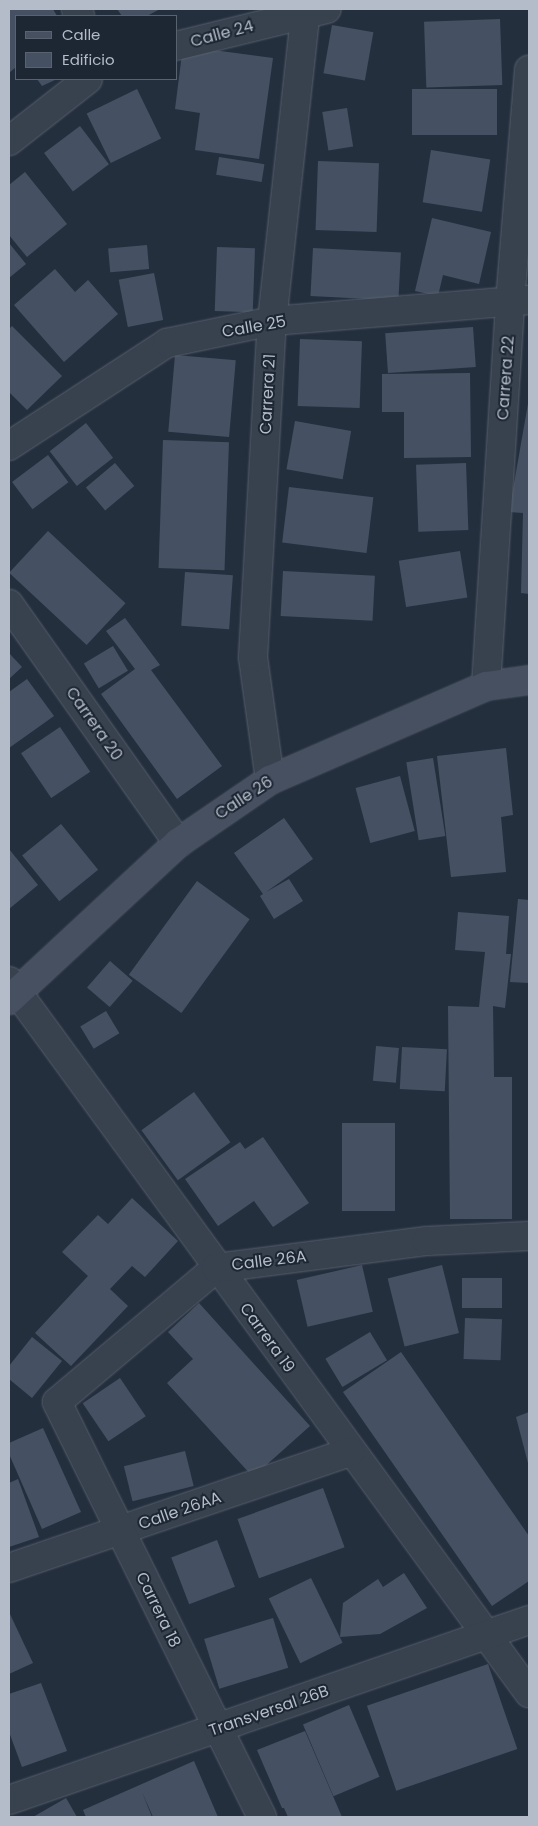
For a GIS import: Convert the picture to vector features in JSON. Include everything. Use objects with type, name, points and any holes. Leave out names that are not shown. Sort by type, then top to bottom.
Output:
[{"type":"main road","name":"Calle 26","points":[[11,991],[178,843],[270,780],[486,686],[529,680]]},
{"type":"street","name":"Calle 24","points":[[178,45],[313,10]]},
{"type":"street","name":"Carrera 21","points":[[270,780],[253,657],[272,321],[313,10]]},
{"type":"street","name":"Carrera 22","points":[[486,686],[520,301],[529,70]]},
{"type":"street","points":[[9,141],[87,80]]},
{"type":"street","name":"Calle 25","points":[[9,446],[167,344],[272,321],[520,301]]},
{"type":"street","name":"Carrera 20","points":[[9,604],[178,843]]},
{"type":"street","name":"Carrera 19","points":[[11,991],[350,1452],[489,1635],[529,1693]]},
{"type":"street","name":"Calle 26A","points":[[56,1402],[216,1268],[427,1241],[529,1236]]},
{"type":"street","name":"Carrera 18","points":[[56,1402],[216,1729],[262,1817]]},
{"type":"street","name":"Calle 26AA","points":[[9,1568],[120,1532],[350,1452]]},
{"type":"street","name":"Transversal 26B","points":[[9,1800],[529,1620]]},
{"type":"building","points":[[9,9],[53,9],[56,15],[15,15],[15,68],[9,73]]},
{"type":"building","points":[[117,9],[160,9],[149,15],[121,15]]},
{"type":"building","points":[[500,19],[502,85],[426,88],[424,22]]},
{"type":"building","points":[[332,25],[373,32],[365,81],[323,73]]},
{"type":"building","points":[[183,46],[273,58],[259,159],[195,150],[200,113],[175,109]]},
{"type":"building","points":[[38,80],[55,80],[42,86]]},
{"type":"building","points":[[137,89],[161,138],[111,163],[87,114]]},
{"type":"building","points":[[412,89],[497,89],[497,135],[412,135]]},
{"type":"building","points":[[347,108],[353,147],[328,150],[322,112]]},
{"type":"building","points":[[80,126],[109,164],[73,191],[44,153]]},
{"type":"building","points":[[431,150],[490,159],[482,212],[423,202]]},
{"type":"building","points":[[219,157],[264,164],[262,182],[216,175]]},
{"type":"building","points":[[318,161],[379,163],[377,232],[316,230]]},
{"type":"building","points":[[25,172],[67,224],[27,257],[9,235],[9,185]]},
{"type":"building","points":[[432,218],[491,232],[479,284],[443,275],[438,296],[415,291]]},
{"type":"building","points":[[9,243],[26,264],[9,278]]},
{"type":"building","points":[[147,245],[149,269],[110,272],[108,248]]},
{"type":"building","points":[[217,247],[255,248],[253,312],[215,311]]},
{"type":"building","points":[[313,248],[401,253],[398,301],[310,296]]},
{"type":"building","points":[[55,269],[75,292],[88,280],[118,314],[64,362],[14,305]]},
{"type":"building","points":[[154,273],[163,320],[128,327],[119,280]]},
{"type":"building","points":[[12,326],[62,376],[27,410],[9,392],[9,329]]},
{"type":"building","points":[[473,327],[476,367],[388,373],[385,333]]},
{"type":"building","points":[[300,339],[362,341],[360,408],[298,406]]},
{"type":"building","points":[[175,355],[236,360],[229,437],[168,432]]},
{"type":"building","points":[[470,373],[471,457],[404,458],[404,412],[382,412],[382,374]]},
{"type":"building","points":[[529,398],[529,594],[521,593],[523,513],[509,512]]},
{"type":"building","points":[[295,421],[351,431],[343,479],[286,469]]},
{"type":"building","points":[[86,423],[113,458],[77,486],[50,451]]},
{"type":"building","points":[[163,440],[229,442],[224,570],[159,568]]},
{"type":"building","points":[[48,455],[68,482],[33,509],[12,482]]},
{"type":"building","points":[[115,463],[134,486],[105,510],[86,487]]},
{"type":"building","points":[[466,463],[468,530],[418,532],[416,465]]},
{"type":"building","points":[[289,487],[373,497],[367,553],[282,543]]},
{"type":"building","points":[[48,531],[126,603],[87,645],[9,573]]},
{"type":"building","points":[[460,551],[467,597],[406,607],[399,561]]},
{"type":"building","points":[[283,571],[375,576],[373,621],[281,616]]},
{"type":"building","points":[[185,572],[233,575],[229,629],[181,626]]},
{"type":"building","points":[[125,618],[160,665],[151,670],[222,766],[177,799],[101,694],[135,669],[106,631]]},
{"type":"building","points":[[113,646],[128,671],[99,688],[84,664]]},
{"type":"building","points":[[9,653],[22,667],[9,679]]},
{"type":"building","points":[[27,679],[54,716],[9,748],[9,692]]},
{"type":"building","points":[[60,727],[90,772],[51,798],[21,753]]},
{"type":"building","points":[[506,748],[513,815],[501,817],[506,872],[451,877],[437,756]]},
{"type":"building","points":[[433,758],[445,836],[419,840],[406,762]]},
{"type":"building","points":[[400,776],[415,831],[370,843],[356,788]]},
{"type":"building","points":[[284,818],[313,859],[266,892],[289,879],[303,901],[274,919],[260,896],[263,894],[234,853]]},
{"type":"building","points":[[61,824],[98,870],[59,901],[22,855]]},
{"type":"building","points":[[9,849],[38,885],[9,909]]},
{"type":"building","points":[[197,881],[250,919],[181,1013],[129,975]]},
{"type":"building","points":[[518,899],[529,900],[529,983],[510,982]]},
{"type":"building","points":[[458,912],[509,916],[506,954],[511,954],[505,1008],[493,1006],[494,1077],[512,1077],[512,1219],[450,1219],[448,1006],[479,1007],[485,952],[455,950]]},
{"type":"building","points":[[110,961],[133,981],[110,1007],[87,987]]},
{"type":"building","points":[[106,1011],[119,1033],[94,1049],[80,1026]]},
{"type":"building","points":[[376,1046],[399,1048],[396,1083],[373,1081]]},
{"type":"building","points":[[402,1047],[447,1049],[445,1091],[400,1089]]},
{"type":"building","points":[[194,1092],[230,1142],[178,1180],[141,1130]]},
{"type":"building","points":[[342,1123],[395,1123],[395,1211],[342,1211]]},
{"type":"building","points":[[263,1137],[309,1203],[273,1227],[254,1201],[218,1226],[185,1179],[240,1142],[245,1149]]},
{"type":"building","points":[[132,1198],[178,1241],[145,1277],[132,1266],[110,1289],[128,1306],[71,1366],[35,1333],[88,1276],[62,1252],[98,1215],[108,1224]]},
{"type":"building","points":[[362,1265],[373,1312],[308,1327],[297,1280]]},
{"type":"building","points":[[442,1265],[459,1333],[405,1346],[388,1279]]},
{"type":"building","points":[[462,1278],[502,1278],[502,1308],[462,1308]]},
{"type":"building","points":[[199,1303],[310,1426],[253,1477],[167,1383],[193,1359],[168,1332]]},
{"type":"building","points":[[465,1318],[502,1319],[501,1360],[464,1359]]},
{"type":"building","points":[[370,1332],[387,1360],[342,1387],[325,1359]]},
{"type":"building","points":[[32,1337],[62,1361],[32,1398],[9,1379],[9,1366]]},
{"type":"building","points":[[401,1352],[529,1536],[529,1581],[492,1606],[343,1392]]},
{"type":"building","points":[[120,1378],[146,1416],[108,1441],[83,1403]]},
{"type":"building","points":[[529,1412],[529,1467],[516,1417]]},
{"type":"building","points":[[43,1428],[81,1512],[42,1529],[9,1454],[9,1443]]},
{"type":"building","points":[[185,1451],[194,1486],[133,1501],[124,1466]]},
{"type":"building","points":[[18,1479],[39,1537],[9,1547],[9,1483]]},
{"type":"building","points":[[323,1488],[345,1547],[259,1578],[237,1519]]},
{"type":"building","points":[[217,1540],[235,1587],[189,1604],[171,1558]]},
{"type":"building","points":[[404,1573],[427,1608],[380,1634],[340,1637],[343,1603],[378,1579],[383,1587]]},
{"type":"building","points":[[311,1578],[343,1643],[300,1663],[269,1599]]},
{"type":"building","points":[[9,1612],[33,1663],[9,1674]]},
{"type":"building","points":[[273,1618],[288,1668],[219,1689],[204,1639]]},
{"type":"building","points":[[488,1664],[517,1749],[396,1791],[367,1706]]},
{"type":"building","points":[[41,1683],[67,1751],[22,1767],[9,1732],[9,1694]]},
{"type":"building","points":[[349,1705],[379,1777],[333,1796],[303,1725]]},
{"type":"building","points":[[305,1731],[342,1817],[288,1817],[284,1808],[282,1808],[257,1750]]},
{"type":"building","points":[[194,1761],[218,1817],[153,1817],[142,1792],[152,1817],[86,1817],[83,1810]]},
{"type":"building","points":[[66,1798],[77,1817],[33,1817]]}]
